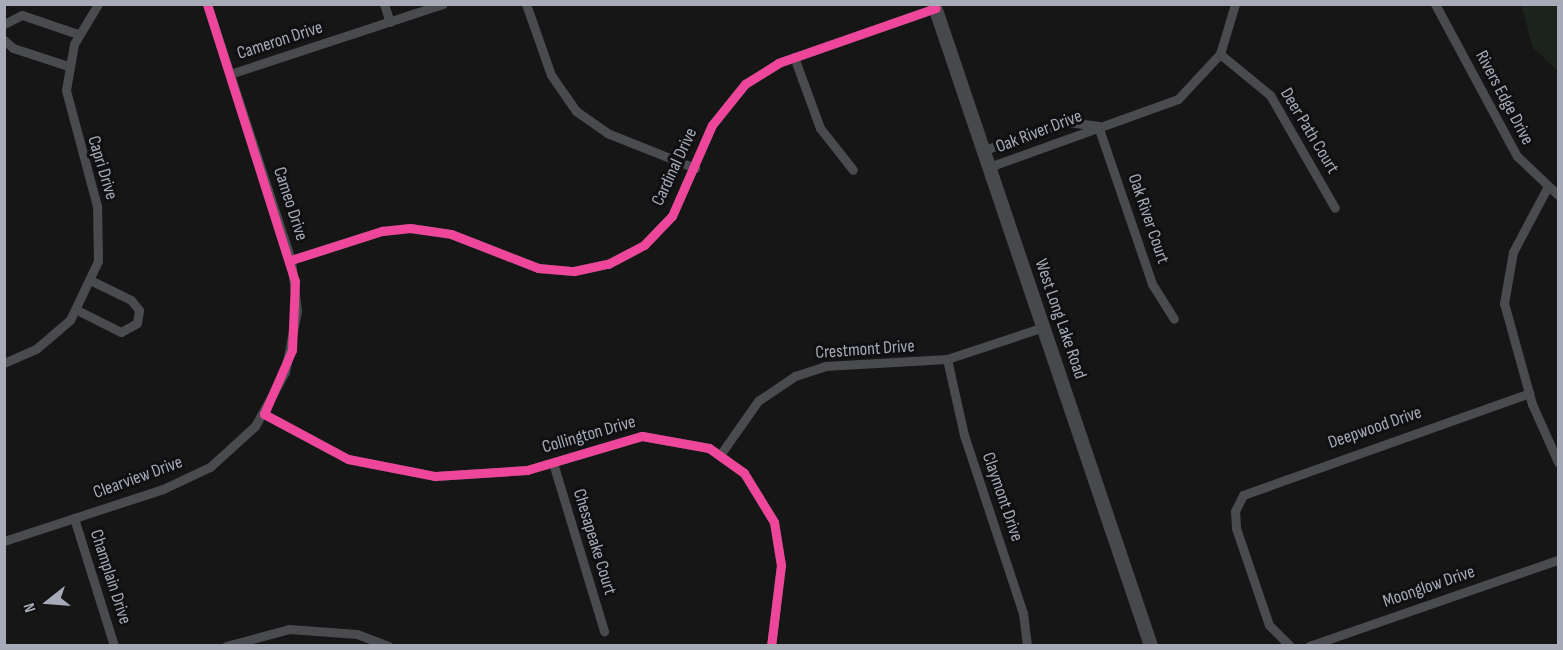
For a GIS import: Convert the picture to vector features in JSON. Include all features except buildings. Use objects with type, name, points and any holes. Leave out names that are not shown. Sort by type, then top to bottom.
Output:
[{"type":"main road","name":"West Long Lake Road","points":[[935,6],[1151,645]]},
{"type":"street","name":"Capri Drive","points":[[4,363],[47,341],[77,310],[92,281],[99,219],[69,118],[68,66],[78,34],[98,4]]},
{"type":"street","name":"Cameo Drive","points":[[207,4],[291,260],[294,339],[285,372],[264,414]]},
{"type":"street","points":[[384,4],[390,22]]},
{"type":"street","name":"Cameron Drive","points":[[230,74],[443,4]]},
{"type":"street","points":[[526,4],[548,69],[576,111],[607,133],[695,168]]},
{"type":"street","name":"Oak River Drive","points":[[989,167],[1072,140],[1098,126],[1169,104],[1198,83],[1220,54],[1235,4]]},
{"type":"street","name":"Rivers Edge Drive","points":[[1435,4],[1512,150],[1547,188],[1558,195]]},
{"type":"street","name":"Cardinal Drive","points":[[291,260],[382,231],[410,228],[451,234],[538,268],[592,269],[621,259],[651,239],[672,216],[712,125],[735,93],[766,69],[935,6]]},
{"type":"street","points":[[4,24],[22,15],[78,34]]},
{"type":"street","points":[[4,40],[13,48],[68,66]]},
{"type":"street","name":"Deer Path Court","points":[[1220,54],[1270,95],[1335,208]]},
{"type":"street","points":[[794,57],[820,128],[853,170]]},
{"type":"street","name":"Oak River Drive","points":[[984,150],[1067,122],[1098,126]]},
{"type":"street","name":"Oak River Court","points":[[1098,126],[1152,284],[1174,320]]},
{"type":"street","points":[[1547,188],[1513,252],[1504,289],[1507,328],[1528,393],[1558,462]]},
{"type":"street","points":[[77,310],[121,332],[137,323],[139,310],[131,300],[92,281]]},
{"type":"street","name":"Crestmont Drive","points":[[720,455],[758,401],[795,376],[833,366],[947,359],[1044,327]]},
{"type":"street","name":"Claymont Drive","points":[[947,359],[964,435],[1023,613],[1027,645]]},
{"type":"street","name":"Deepwood Drive","points":[[1290,645],[1269,625],[1236,528],[1238,503],[1256,487],[1528,393]]},
{"type":"street","name":"Collington Drive","points":[[264,414],[335,454],[407,473],[471,477],[553,463],[642,436],[684,439],[720,455],[753,484],[778,535],[781,565],[771,645]]},
{"type":"street","name":"Clearview Drive","points":[[4,540],[199,474],[235,448],[264,414]]},
{"type":"street","name":"Chesapeake Court","points":[[553,463],[604,631]]},
{"type":"street","name":"Champlain Drive","points":[[74,518],[114,645]]},
{"type":"street","name":"Moonglow Drive","points":[[1309,645],[1558,560]]},
{"type":"street","points":[[226,645],[289,629],[357,634],[389,645]]},
{"type":"shaded area","points":[[1521,5],[1558,5],[1558,71],[1533,48]]},
{"type":"cycle path","points":[[207,4],[295,281],[292,350],[264,414],[348,459],[435,476],[527,470],[642,436],[709,448],[744,473],[774,522],[781,565],[771,646]]},
{"type":"cycle path","points":[[291,260],[382,231],[410,228],[451,234],[538,268],[574,271],[608,264],[644,245],[672,216],[712,125],[745,84],[778,63],[936,8]]}]
